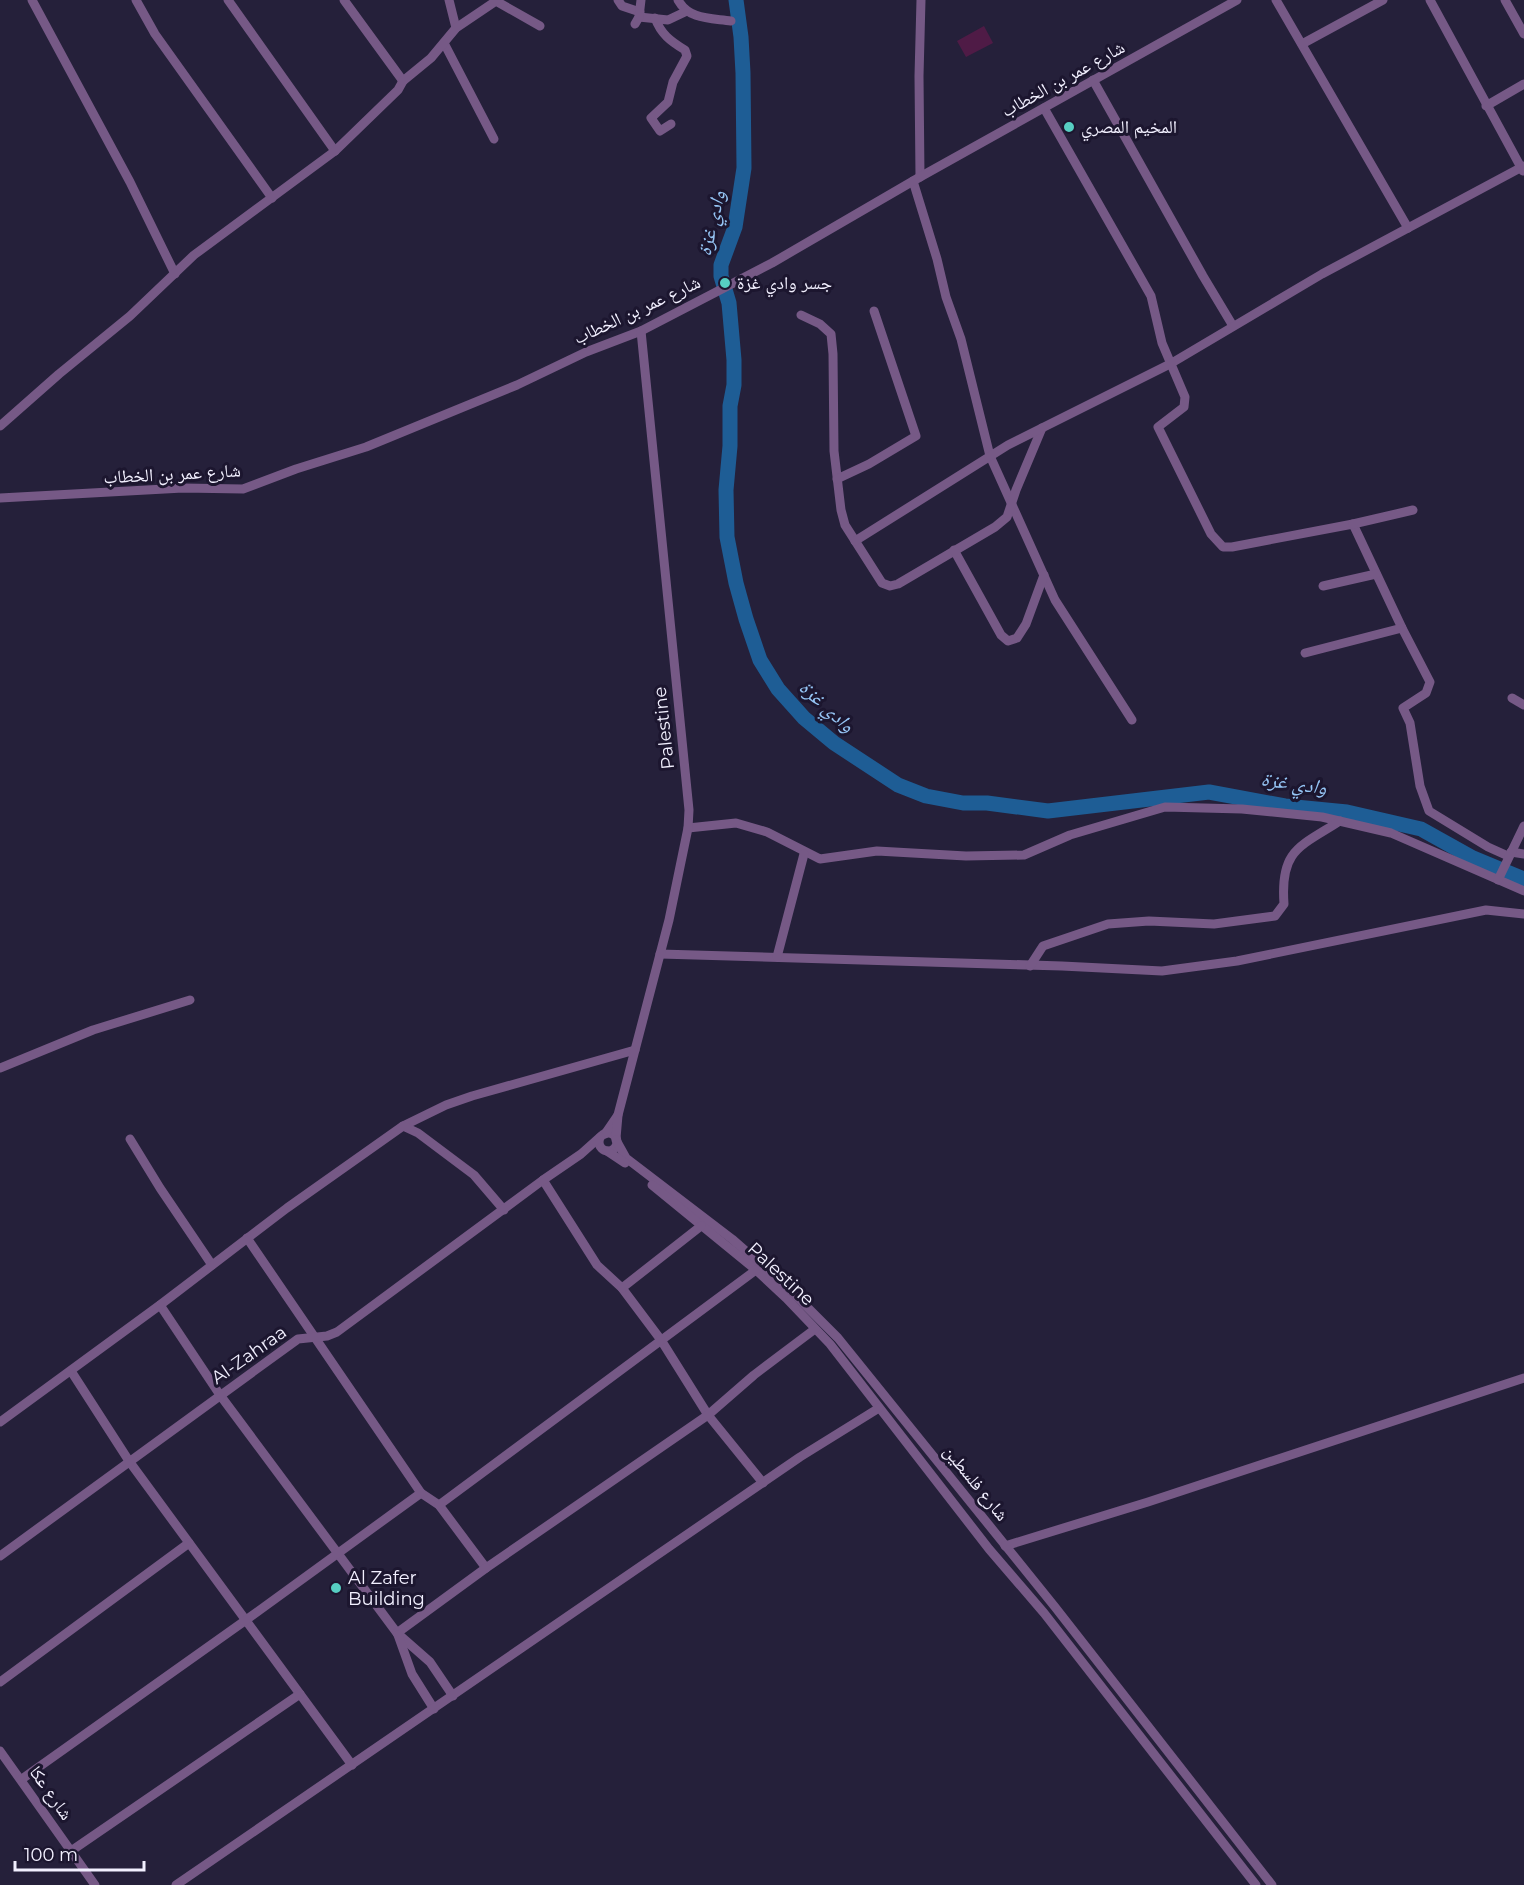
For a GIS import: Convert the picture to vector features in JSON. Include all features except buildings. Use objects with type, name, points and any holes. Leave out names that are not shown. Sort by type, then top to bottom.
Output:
[{"type":"street","points":[[32,0],[130,182],[175,274]]},
{"type":"street","points":[[136,0],[155,34],[272,198]]},
{"type":"street","points":[[228,0],[335,151]]},
{"type":"street","points":[[344,0],[403,81]]},
{"type":"street","points":[[449,0],[456,28]]},
{"type":"street","points":[[618,0],[638,18],[668,20],[687,10]]},
{"type":"street","points":[[638,18],[641,0]]},
{"type":"street","points":[[678,0],[697,17],[731,21]]},
{"type":"street","points":[[921,0],[917,179],[946,297],[961,339],[990,456],[1055,600],[1132,720]]},
{"type":"street","points":[[1276,0],[1408,228]]},
{"type":"street","points":[[1302,44],[1383,0]]},
{"type":"street","points":[[855,541],[990,456],[1170,364],[1322,274],[1523,168],[1486,106],[1430,0]]},
{"type":"street","points":[[1505,0],[1524,34]]},
{"type":"street","points":[[0,426],[130,316],[194,255],[335,151],[398,90],[403,81],[431,58],[456,28],[496,1],[540,26]]},
{"type":"street","name":"شارع عمر بن الخطاب","points":[[0,498],[183,488],[243,489],[296,469],[366,447],[517,385],[586,352],[641,331],[772,263],[1233,1]]},
{"type":"street","points":[[655,18],[660,31],[671,42],[685,50],[687,56],[673,82],[668,102],[651,118],[660,131],[671,124]]},
{"type":"street","points":[[444,43],[494,138]]},
{"type":"street","points":[[1093,80],[1233,326]]},
{"type":"street","points":[[1486,106],[1524,84]]},
{"type":"street","points":[[1044,108],[1151,296],[1162,343],[1185,397],[1184,407],[1158,427],[1211,534],[1223,547],[1263,542],[1413,510]]},
{"type":"street","points":[[837,479],[869,464],[916,436],[874,311]]},
{"type":"street","points":[[801,315],[819,324],[831,334],[834,354],[834,451],[845,525],[882,583],[890,586],[898,584],[1007,517],[1042,428]]},
{"type":"street","name":"Palestine","points":[[616,1139],[618,1115],[660,954],[688,828],[689,810],[641,331]]},
{"type":"street","points":[[1353,524],[1430,682],[1426,693],[1403,708],[1410,723],[1419,786],[1429,811],[1488,847],[1524,891]]},
{"type":"street","points":[[954,550],[1000,635],[1008,641],[1017,638],[1026,624],[1044,575]]},
{"type":"street","points":[[1323,586],[1377,574]]},
{"type":"street","points":[[1305,653],[1402,628]]},
{"type":"street","points":[[1512,698],[1524,705]]},
{"type":"street","points":[[688,828],[736,823],[766,832],[819,859],[877,851],[966,856],[1024,855],[1070,835],[1165,807],[1242,809],[1322,817],[1391,833],[1504,866],[1524,854]]},
{"type":"street","points":[[1029,966],[1043,946],[1107,924],[1149,921],[1214,924],[1275,916],[1284,904],[1283,883],[1287,864],[1294,851],[1340,821]]},
{"type":"street","points":[[1504,866],[1524,826]]},
{"type":"street","points":[[777,957],[804,854]]},
{"type":"street","points":[[660,954],[1162,971],[1192,969],[1486,910],[1524,914]]},
{"type":"street","points":[[0,1068],[93,1030],[190,1000]]},
{"type":"street","points":[[0,1422],[247,1238],[403,1126],[438,1108],[472,1096],[635,1050]]},
{"type":"street","name":"Palestine","points":[[603,1135],[618,1115]]},
{"type":"street","points":[[403,1126],[417,1133],[474,1175],[504,1210]]},
{"type":"street","points":[[612,1134],[616,1139],[615,1148],[606,1151],[599,1145],[603,1135],[612,1134]]},
{"type":"street","name":"Al-Zahraa","points":[[0,1556],[298,1339],[317,1338],[337,1332],[581,1154],[603,1135]]},
{"type":"street","points":[[130,1139],[212,1265]]},
{"type":"street","name":"شارع فلسطين","points":[[616,1139],[626,1158],[732,1239],[788,1288],[838,1338],[1005,1545],[1272,1885]]},
{"type":"street","name":"Palestine","points":[[606,1151],[625,1162],[756,1270],[786,1298],[830,1344],[908,1445]]},
{"type":"street","name":"Al-Zahraa","points":[[581,1154],[606,1151]]},
{"type":"street","points":[[543,1180],[597,1265],[622,1288],[661,1340],[708,1415],[763,1483]]},
{"type":"street","points":[[622,1288],[701,1226]]},
{"type":"street","points":[[247,1238],[421,1493],[439,1505],[486,1568]]},
{"type":"street","points":[[439,1505],[756,1270]]},
{"type":"street","points":[[160,1305],[220,1395],[397,1633],[430,1662],[453,1696]]},
{"type":"street","points":[[397,1633],[486,1568],[708,1415],[754,1375],[815,1329]]},
{"type":"street","points":[[71,1371],[129,1461],[352,1765]]},
{"type":"street","points":[[1005,1545],[1148,1502],[1524,1378]]},
{"type":"street","points":[[176,1885],[800,1457],[879,1408]]},
{"type":"street","name":"شارع فلسطين","points":[[908,1445],[989,1549],[1044,1613],[1256,1885]]},
{"type":"street","points":[[21,1779],[421,1493]]},
{"type":"street","points":[[0,1682],[189,1543]]},
{"type":"street","points":[[397,1633],[412,1674],[434,1709]]},
{"type":"street","points":[[71,1851],[300,1694]]},
{"type":"street","name":"شارع عكا","points":[[0,1751],[95,1885]]},
{"type":"shaded area","points":[[984,26],[993,43],[966,57],[957,41]]},
{"type":"waterway","name":"وادي غزة","points":[[736,0],[743,73],[744,168],[735,227],[721,265],[721,276],[729,303],[734,360],[726,490],[727,537],[746,619],[760,660],[778,689],[804,718],[834,743],[898,785],[926,796],[963,803],[987,803],[1048,811],[1209,792],[1285,806],[1347,812],[1421,829],[1473,858],[1524,879]]},
{"type":"place","name":"المخيم المصري","points":[[1069,127]]},
{"type":"place","name":"جسر وادي غزة","points":[[725,283]]},
{"type":"place","name":"Al Zafer Building","points":[[336,1588]]}]
